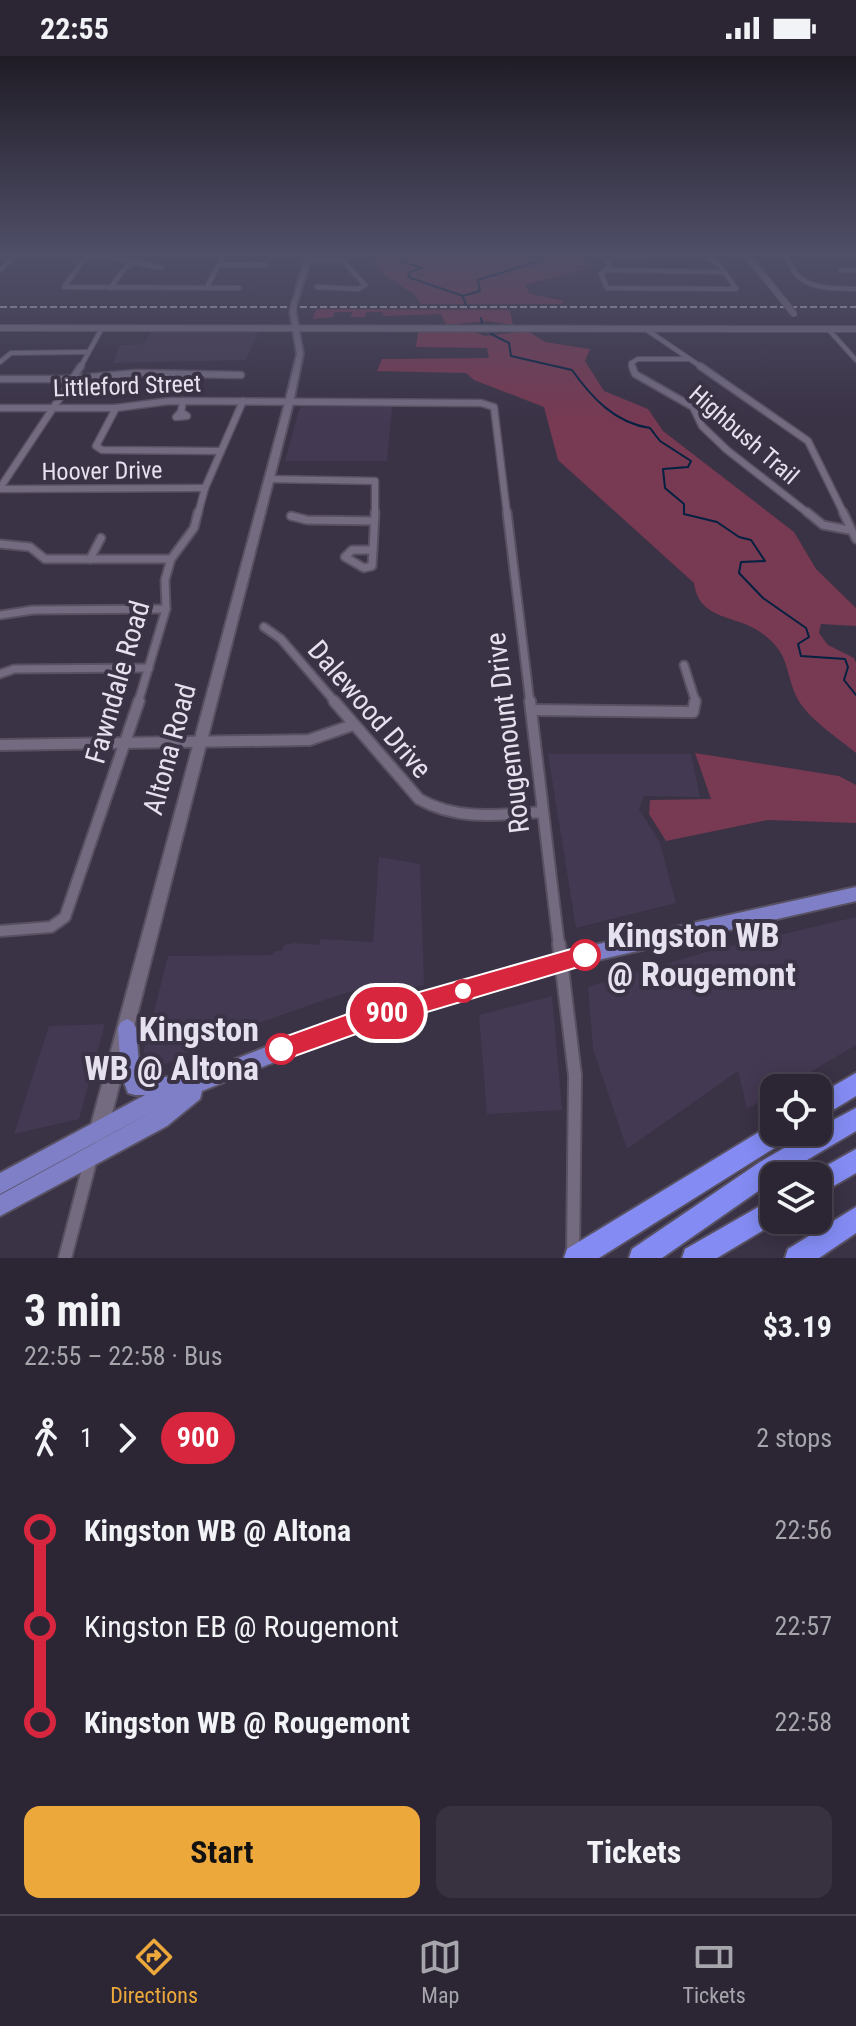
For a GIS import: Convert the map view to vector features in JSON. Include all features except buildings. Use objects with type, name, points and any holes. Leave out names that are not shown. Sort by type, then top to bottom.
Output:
[{"type":"highway","points":[[832,1099],[856,1084]]},
{"type":"highway","points":[[641,1258],[768,1170],[856,1119]]},
{"type":"highway","points":[[574,1258],[760,1144]]},
{"type":"highway","points":[[832,1175],[856,1160]]},
{"type":"highway","points":[[694,1258],[760,1218]]},
{"type":"highway","points":[[797,1258],[856,1219]]},
{"type":"main road","name":"Altona Road","points":[[93,1153],[289,403],[300,354],[293,310]]},
{"type":"main road","points":[[0,1184],[149,1103],[332,1030],[562,962],[856,894]]},
{"type":"main road","points":[[127,1028],[130,1074],[135,1086],[152,1088],[202,1084]]},
{"type":"main road","points":[[0,1206],[160,1119],[202,1084]]},
{"type":"street","points":[[791,310],[806,329]]},
{"type":"street","points":[[0,328],[856,329]]},
{"type":"street","name":"Hoover Drive","points":[[0,488],[74,378],[102,328]]},
{"type":"street","points":[[644,328],[808,441],[856,539]]},
{"type":"street","points":[[828,329],[856,360]]},
{"type":"street","points":[[0,362],[11,353],[87,352]]},
{"type":"street","name":"Highbush Trail","points":[[689,359],[638,359],[631,363],[635,374],[693,407],[702,426],[727,450],[823,525],[849,530]]},
{"type":"street","points":[[0,379],[137,373],[241,375]]},
{"type":"street","points":[[181,412],[183,401]]},
{"type":"street","name":"Littleford Street","points":[[0,408],[116,408],[183,401],[289,403]]},
{"type":"street","name":"Fawndale Road","points":[[0,931],[51,927],[65,917],[149,668],[166,609],[165,580],[171,559],[194,528],[219,451],[243,401]]},
{"type":"street","name":"Rougemount Drive","points":[[289,403],[481,403],[494,407],[576,1085],[574,1258]]},
{"type":"street","points":[[116,408],[96,446],[102,450],[219,451]]},
{"type":"street","points":[[268,479],[375,481],[373,550]]},
{"type":"street","name":"Hoover Drive","points":[[0,488],[205,488]]},
{"type":"street","points":[[291,516],[307,520],[374,521]]},
{"type":"street","points":[[90,559],[101,538]]},
{"type":"street","points":[[0,544],[30,547],[45,559],[171,559]]},
{"type":"street","points":[[0,615],[33,610],[166,609]]},
{"type":"street","name":"Dalewood Drive","points":[[264,627],[281,639],[419,799],[433,809],[451,814],[542,812]]},
{"type":"street","points":[[531,710],[693,712],[697,706],[684,665]]},
{"type":"street","points":[[0,674],[14,669],[149,668]]},
{"type":"street","points":[[0,745],[309,740],[353,725]]},
{"type":"street","name":"Altona Road","points":[[65,1258],[93,1153]]},
{"type":"shaded area","points":[[316,310],[510,310],[513,325],[486,321],[446,325],[441,314],[384,316],[382,312],[366,312],[365,317],[351,317],[352,312],[335,312],[333,317],[313,319]]},
{"type":"shaded area","points":[[470,330],[485,336],[528,331],[545,342],[590,349],[585,361],[604,391],[648,409],[663,431],[794,532],[816,569],[856,608],[856,626],[821,624],[819,633],[828,645],[854,658],[856,663],[856,753],[802,706],[783,656],[772,642],[753,628],[721,616],[703,605],[694,583],[558,460],[544,407],[474,380],[466,373],[377,371],[382,359],[489,358],[487,348],[416,347],[418,332]]},
{"type":"shaded area","points":[[152,331],[259,331],[246,360],[113,363],[120,345],[144,344]]},
{"type":"shaded area","points":[[392,406],[387,461],[285,461],[299,410],[303,407]]},
{"type":"shaded area","points":[[695,753],[839,776],[856,785],[856,823],[768,820],[666,841],[649,814],[650,800],[711,799]]},
{"type":"shaded area","points":[[548,754],[691,754],[700,797],[644,796],[639,809],[660,843],[676,903],[576,928]]},
{"type":"shaded area","points":[[379,857],[420,864],[424,985],[378,993],[370,986],[330,998],[216,1038],[162,1066],[143,1054],[168,956],[273,955],[274,951],[282,951],[284,945],[319,945],[320,939],[373,942]]},
{"type":"shaded area","points":[[856,917],[856,1045],[807,1074],[760,1074],[760,1101],[747,1109],[738,1071],[627,1149],[593,1049],[588,987],[710,951]]},
{"type":"shaded area","points":[[552,996],[562,1110],[487,1114],[479,1015]]},
{"type":"shaded area","points":[[105,1024],[79,1119],[14,1134],[49,1026]]},
{"type":"waterway","points":[[481,318],[482,323]]},
{"type":"waterway","points":[[491,334],[509,343],[511,356],[572,370],[605,408],[626,421],[650,428],[660,441],[691,461],[688,467],[663,469],[665,488],[684,504],[684,514],[717,522],[739,537],[751,540],[765,561],[741,562],[739,573],[763,598],[806,628],[809,637],[798,644],[801,656],[845,659],[848,667],[844,680],[856,695]]},
{"type":"bus line","name":"900","points":[[281,1049],[370,1018],[585,955]]},
{"type":"place","name":"Kingston WB @ Rougemont","points":[[585,955]]},
{"type":"place","name":"Kingston WB @ Altona","points":[[281,1049]]}]
